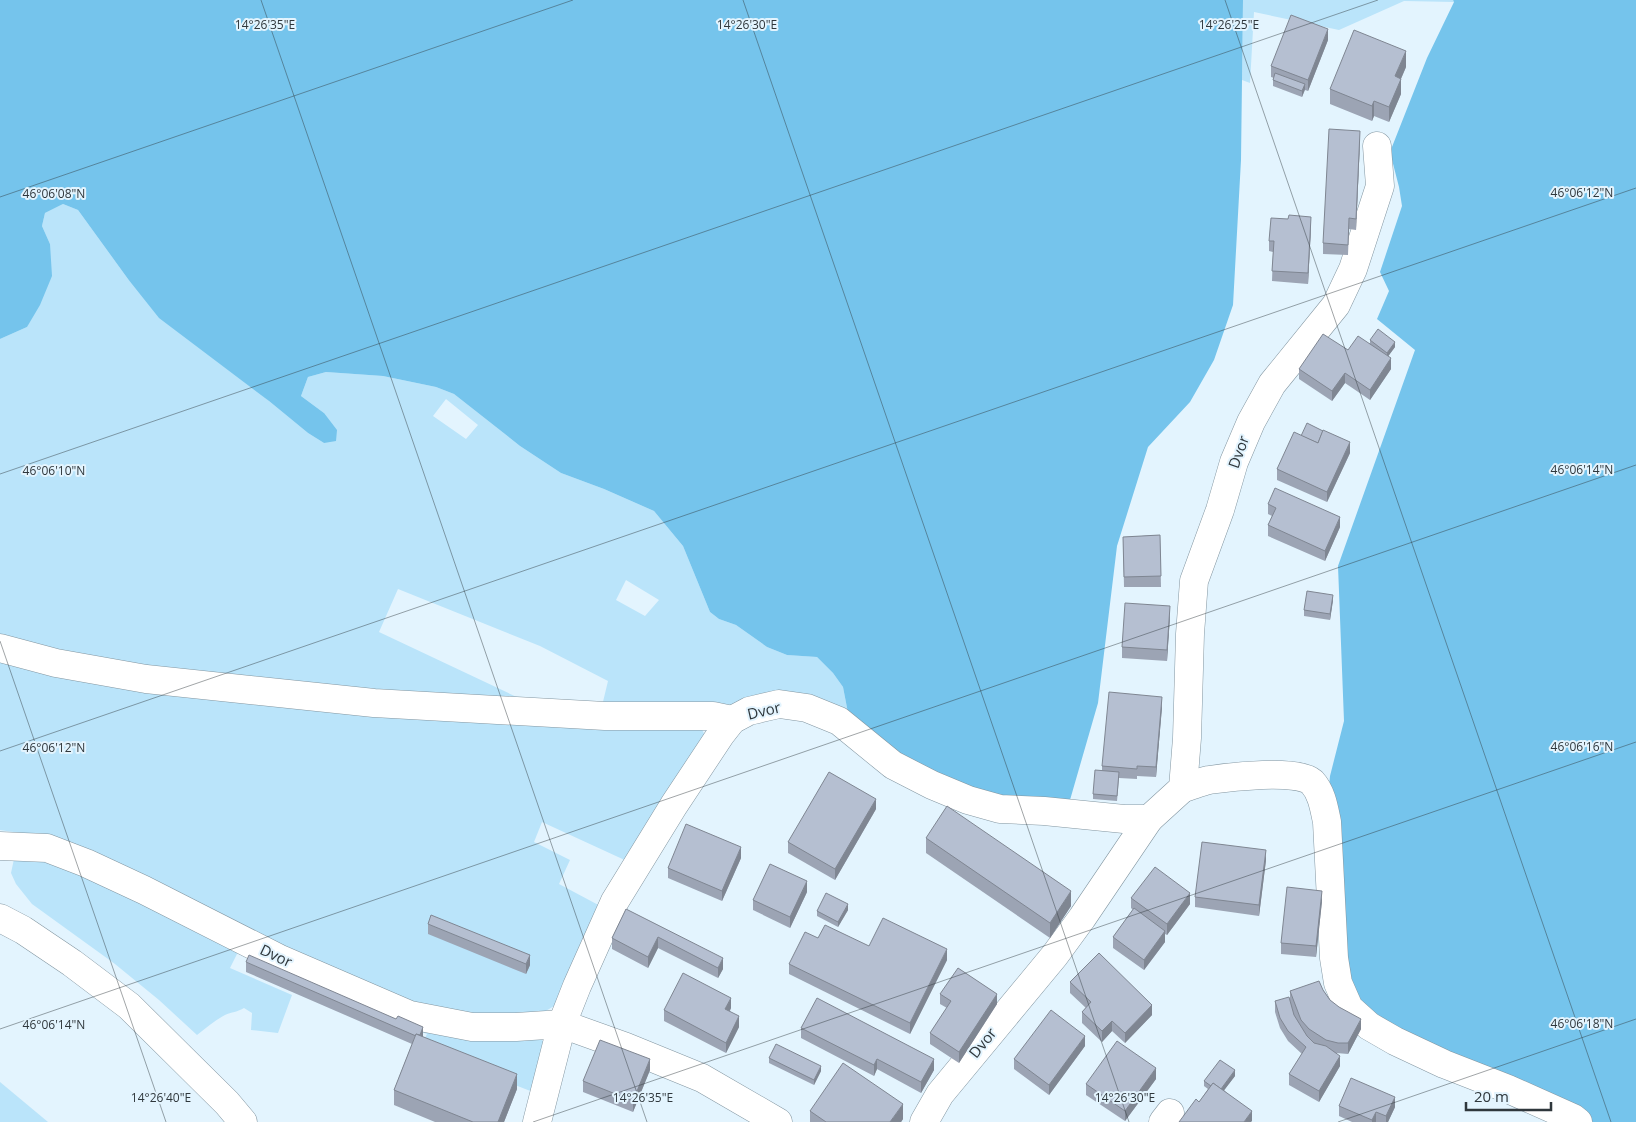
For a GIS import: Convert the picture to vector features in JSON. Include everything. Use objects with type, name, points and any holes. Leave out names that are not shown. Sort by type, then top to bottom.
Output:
[{"type":"street","name":"Dvor","points":[[1183,788],[1194,581],[1220,510],[1234,462],[1250,422],[1272,384],[1336,305],[1353,270],[1380,186],[1377,146]]},
{"type":"street","points":[[0,648],[56,662],[146,679],[374,703],[606,716],[713,716],[732,720]]},
{"type":"street","name":"Dvor","points":[[537,1122],[562,1024],[615,901],[674,805],[721,734],[732,720],[749,711],[778,704],[807,708],[839,721],[894,765],[932,786],[968,800],[1000,809],[1044,811],[1124,819],[1149,819]]},
{"type":"street","name":"Dvor","points":[[924,1122],[940,1094],[1055,955],[1149,819],[1183,788],[1207,781],[1282,775],[1300,776],[1311,781],[1319,792],[1324,807],[1327,822],[1334,958],[1338,983],[1349,1008],[1368,1026],[1395,1041],[1444,1064],[1508,1089],[1578,1122]]},
{"type":"street","name":"Dvor","points":[[0,846],[46,848],[86,863],[144,890],[278,958],[410,1015],[472,1027],[562,1024],[626,1047],[702,1078],[778,1122]]},
{"type":"street","points":[[0,918],[23,930],[72,963],[129,1006],[243,1122]]},
{"type":"shaded area","points":[[0,0],[1243,0],[1241,160],[1233,305],[1214,360],[1190,402],[1148,447],[1117,546],[1098,703],[1070,800],[998,802],[919,768],[849,718],[843,687],[833,673],[817,657],[787,655],[767,647],[736,625],[719,619],[710,612],[683,546],[654,511],[561,473],[520,446],[454,394],[436,387],[383,376],[326,372],[308,377],[301,396],[324,413],[337,430],[336,441],[324,443],[308,433],[269,401],[159,318],[78,210],[63,204],[45,213],[42,226],[50,244],[52,276],[40,305],[27,327],[0,339]]},
{"type":"shaded area","points":[[1243,0],[1453,0],[1454,2],[1404,1],[1339,30],[1254,12],[1250,83],[1242,80]]},
{"type":"shaded area","points":[[1453,0],[1636,0],[1636,1122],[1593,1122],[1582,1113],[1423,1050],[1350,996],[1328,798],[1330,776],[1344,721],[1338,566],[1415,350],[1377,319],[1389,291],[1380,272],[1402,206],[1390,152],[1427,58],[1454,2]]},
{"type":"shaded area","points":[[63,204],[78,210],[128,279],[269,401],[308,433],[324,443],[324,413],[301,396],[308,377],[326,372],[383,376],[436,387],[454,394],[520,446],[561,473],[654,511],[683,546],[710,612],[719,619],[736,625],[767,647],[787,655],[817,657],[833,673],[843,687],[849,718],[740,704],[601,710],[608,681],[540,646],[398,589],[379,632],[540,708],[139,669],[0,642],[0,339],[27,327],[50,244],[42,226],[45,213]],"holes":[[[446,399],[478,425],[466,439],[433,416]],[[626,580],[659,600],[645,616],[616,600]]]},
{"type":"shaded area","points":[[0,656],[698,721],[707,740],[629,862],[542,822],[534,842],[570,860],[559,884],[604,908],[559,1003],[539,1015],[515,1019],[411,1007],[40,836],[0,830]]},
{"type":"shaded area","points":[[31,852],[241,946],[230,968],[292,995],[278,1033],[251,1030],[252,1013],[244,1008],[221,1017],[197,1035],[159,1000],[115,964],[32,904],[16,884],[11,873],[14,859]]},
{"type":"shaded area","points":[[398,1023],[537,1036],[544,1042],[538,1094],[420,1048],[427,1034]]},
{"type":"shaded area","points":[[0,1082],[48,1122],[0,1122]]},
{"type":"building","points":[[1291,15],[1328,29],[1308,80],[1271,66]]},
{"type":"building","points":[[1354,30],[1406,51],[1395,76],[1401,79],[1389,107],[1374,101],[1372,106],[1330,89]]},
{"type":"building","points":[[1275,73],[1305,84],[1302,91],[1273,80]]},
{"type":"building","points":[[1329,129],[1360,131],[1356,219],[1349,218],[1348,245],[1323,243]]},
{"type":"building","points":[[1289,215],[1311,217],[1308,273],[1272,271],[1274,241],[1269,241],[1271,218],[1288,219]]},
{"type":"building","points":[[1378,329],[1395,342],[1387,353],[1370,340]]},
{"type":"building","points":[[1323,334],[1348,350],[1358,336],[1391,358],[1370,390],[1345,373],[1332,391],[1299,369]]},
{"type":"building","points":[[1307,423],[1323,431],[1318,443],[1301,436]]},
{"type":"building","points":[[1323,430],[1350,442],[1327,492],[1277,469],[1294,432],[1318,443]]},
{"type":"building","points":[[1275,488],[1340,517],[1325,551],[1268,525],[1276,508],[1268,504]]},
{"type":"building","points":[[1160,535],[1161,576],[1124,577],[1123,537]]},
{"type":"building","points":[[1307,591],[1333,595],[1330,614],[1304,610]]},
{"type":"building","points":[[1125,603],[1170,606],[1167,650],[1122,647]]},
{"type":"building","points":[[1109,692],[1162,697],[1156,767],[1137,766],[1137,769],[1102,766]]},
{"type":"building","points":[[1095,770],[1119,772],[1117,796],[1093,794]]},
{"type":"building","points":[[829,772],[876,799],[835,869],[788,842]]},
{"type":"building","points":[[947,806],[1071,891],[1050,923],[926,838]]},
{"type":"building","points":[[686,824],[741,847],[722,891],[668,868]]},
{"type":"building","points":[[1202,842],[1266,850],[1259,905],[1195,897]]},
{"type":"building","points":[[770,864],[807,881],[790,917],[753,900]]},
{"type":"building","points":[[1155,867],[1190,893],[1167,924],[1131,898]]},
{"type":"building","points":[[1287,887],[1322,891],[1316,946],[1281,943]]},
{"type":"building","points":[[826,893],[848,904],[838,922],[817,911]]},
{"type":"building","points":[[1134,908],[1165,931],[1144,960],[1113,937]]},
{"type":"building","points":[[626,909],[723,958],[718,968],[658,937],[648,957],[612,938]]},
{"type":"building","points":[[431,915],[530,955],[526,964],[428,924]]},
{"type":"building","points":[[883,918],[947,949],[910,1023],[789,964],[805,932],[818,938],[825,925],[869,946]]},
{"type":"building","points":[[1099,953],[1152,1005],[1125,1033],[1112,1021],[1102,1031],[1082,1012],[1091,1002],[1070,982]]},
{"type":"building","points":[[249,955],[396,1019],[398,1016],[423,1027],[420,1035],[416,1034],[416,1036],[246,962]]},
{"type":"building","points":[[958,968],[997,994],[959,1052],[930,1033],[951,1001],[940,994]]},
{"type":"building","points":[[683,973],[731,998],[725,1009],[739,1016],[726,1043],[664,1010]]},
{"type":"building","points":[[1319,981],[1330,1000],[1361,1019],[1348,1043],[1326,1040],[1309,1029],[1301,1020],[1290,991]]},
{"type":"building","points":[[1289,997],[1294,1015],[1307,1036],[1314,1043],[1326,1046],[1340,1056],[1319,1091],[1289,1074],[1306,1047],[1288,1031],[1280,1018],[1275,1001]]},
{"type":"building","points":[[817,998],[934,1059],[921,1082],[877,1059],[874,1065],[801,1028]]},
{"type":"building","points":[[1051,1010],[1085,1036],[1049,1085],[1014,1059]]},
{"type":"building","points":[[416,1034],[517,1074],[498,1122],[473,1122],[394,1090]]},
{"type":"building","points":[[600,1040],[650,1059],[633,1101],[583,1081]]},
{"type":"building","points":[[1117,1041],[1156,1068],[1125,1111],[1086,1084]]},
{"type":"building","points":[[776,1044],[821,1066],[814,1080],[769,1058]]},
{"type":"building","points":[[1220,1060],[1235,1070],[1221,1089],[1213,1083],[1211,1086],[1204,1081]]},
{"type":"building","points":[[843,1063],[903,1104],[890,1122],[826,1122],[810,1111]]},
{"type":"building","points":[[1351,1078],[1395,1097],[1386,1116],[1376,1112],[1372,1120],[1339,1106]]},
{"type":"building","points":[[1213,1083],[1252,1111],[1244,1122],[1179,1122],[1196,1099],[1199,1102]]}]
